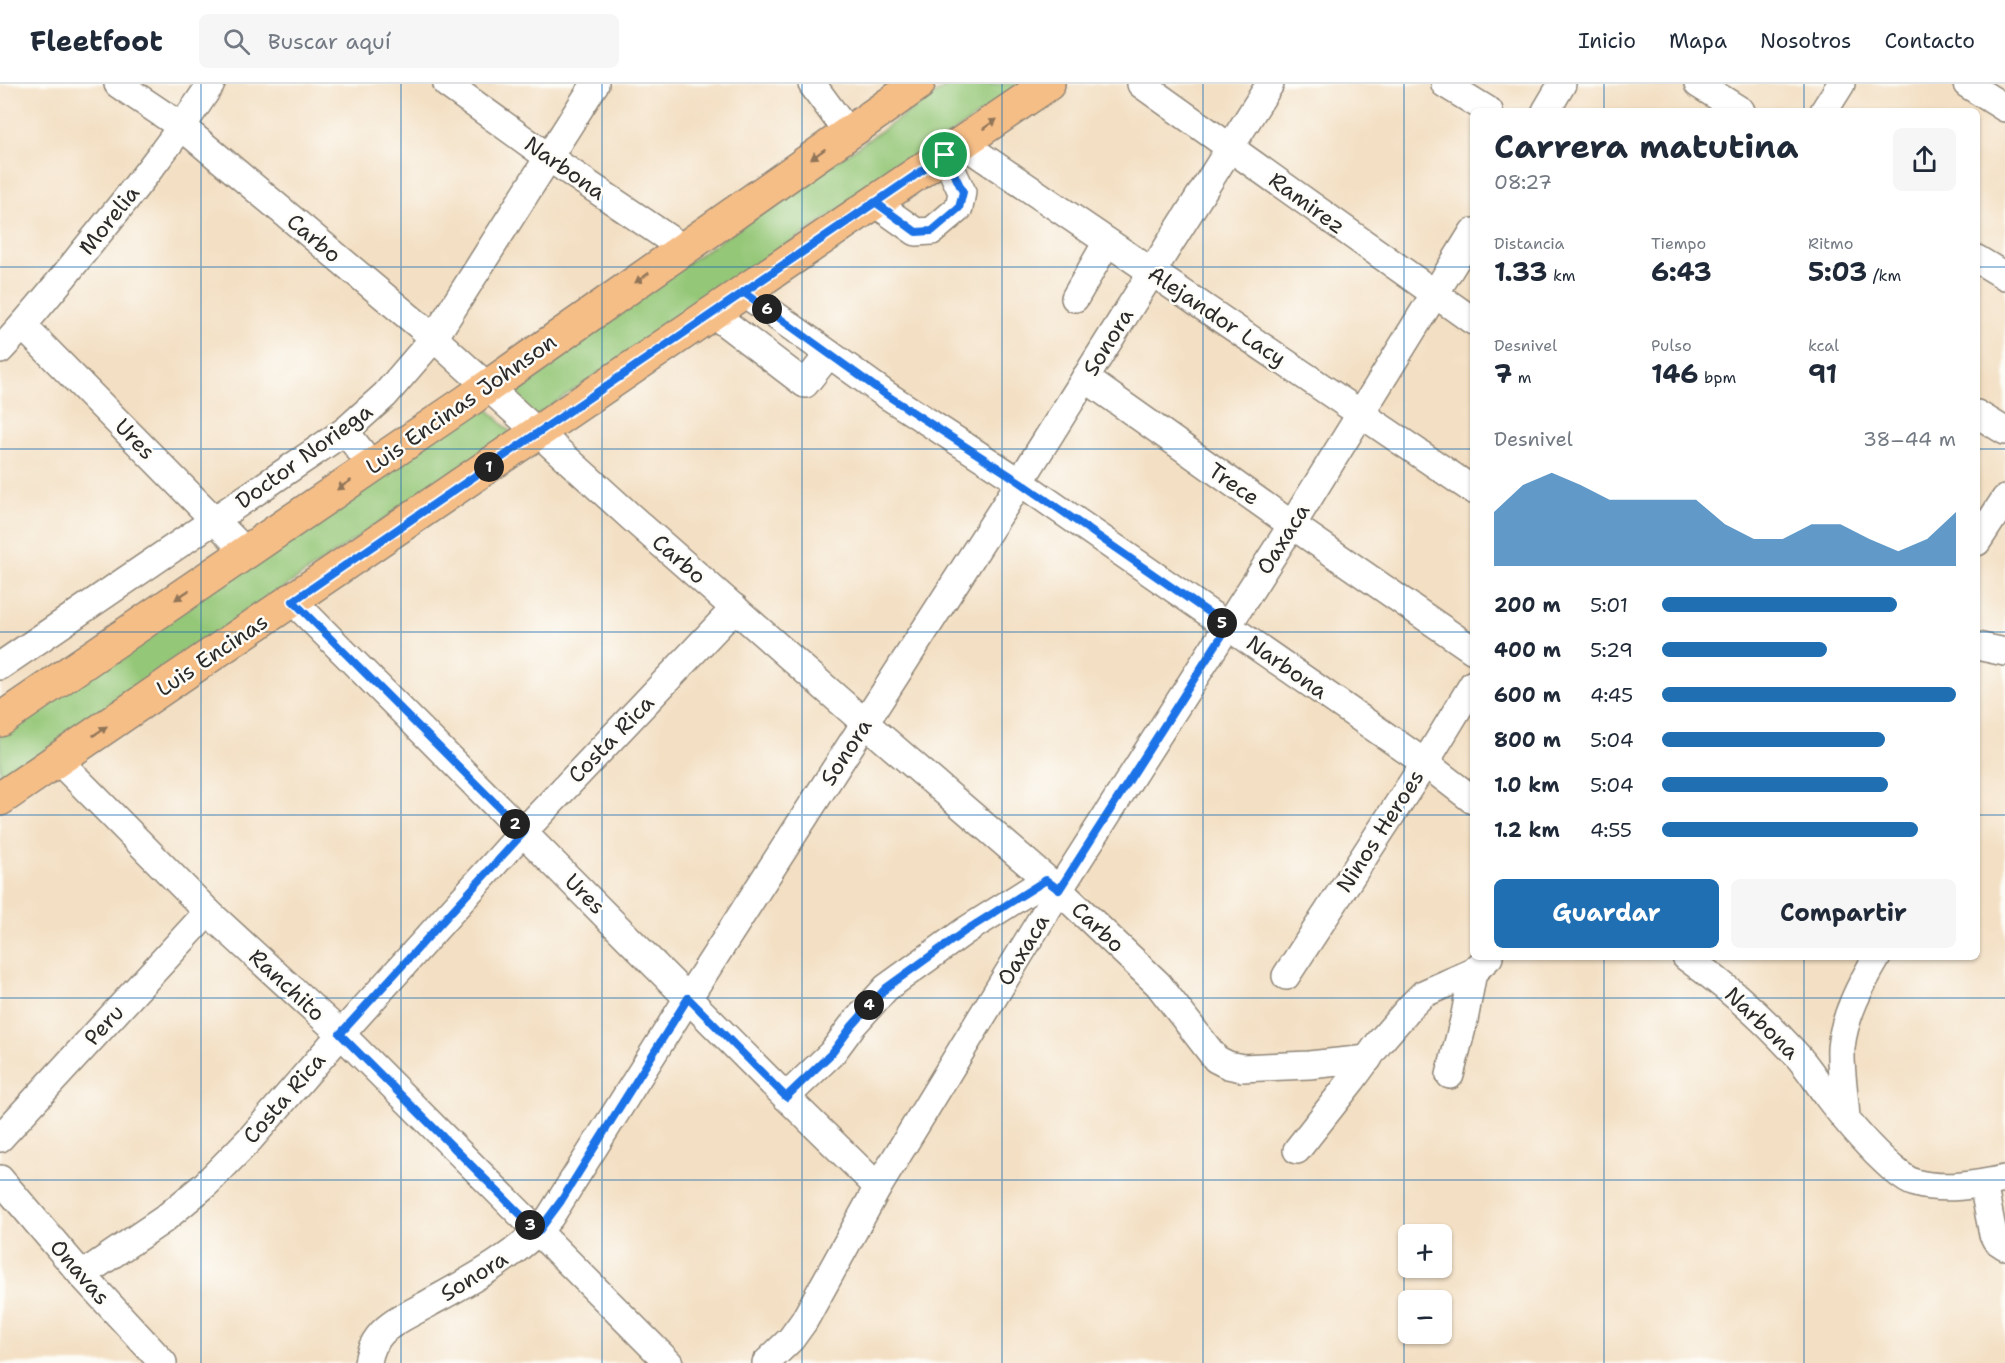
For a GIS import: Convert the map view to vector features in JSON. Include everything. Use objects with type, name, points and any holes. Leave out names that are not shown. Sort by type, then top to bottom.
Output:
[{"type":"main road","name":"Luis Encinas Johnson","points":[[4,710],[246,552],[488,387],[918,84]]},
{"type":"main road","name":"Luis Encinas","points":[[0,799],[1048,84]]},
{"type":"street","name":"Carbo","points":[[118,84],[182,127],[434,338],[865,723],[1053,885],[1158,984],[1216,1059],[1242,1068],[1368,1059]]},
{"type":"street","name":"Morelia","points":[[0,350],[24,326],[182,127],[212,84]]},
{"type":"street","name":"Narbona","points":[[447,84],[548,157],[684,249]]},
{"type":"street","name":"Doctor Noriega","points":[[0,666],[345,431],[385,395],[434,338],[595,84]]},
{"type":"street","points":[[812,84],[848,133]]},
{"type":"street","name":"Ramirez","points":[[1141,84],[1470,319]]},
{"type":"street","name":"Sonora","points":[[368,1363],[369,1354],[376,1340],[390,1325],[518,1249],[538,1232],[561,1201],[688,998],[1020,482],[1270,84]]},
{"type":"street","points":[[1445,84],[1484,108]]},
{"type":"street","points":[[1548,108],[1562,84]]},
{"type":"street","points":[[1698,84],[1736,108]]},
{"type":"street","points":[[1826,108],[1841,84]]},
{"type":"street","points":[[1966,84],[2005,108]]},
{"type":"street","points":[[875,202],[916,232],[932,231],[959,208],[963,192],[954,149]]},
{"type":"street","name":"Alejandor Lacy","points":[[954,149],[1107,242],[1470,487]]},
{"type":"street","name":"Oaxaca","points":[[766,1363],[791,1339],[804,1321],[878,1187],[1053,885],[1228,626],[1470,237]]},
{"type":"street","points":[[1075,298],[1107,242]]},
{"type":"street","points":[[1980,261],[2005,276]]},
{"type":"street","name":"Narbona","points":[[743,292],[885,394],[1020,482],[1425,763],[1470,798]]},
{"type":"street","points":[[712,313],[805,384],[829,354]]},
{"type":"street","name":"Ures","points":[[24,326],[246,552]]},
{"type":"street","name":"Trece","points":[[1085,378],[1470,648]]},
{"type":"street","points":[[1980,416],[2005,431]]},
{"type":"street","points":[[345,431],[372,466]]},
{"type":"street","points":[[1980,537],[2005,499]]},
{"type":"street","name":"Ures","points":[[293,601],[878,1187]]},
{"type":"street","name":"Costa Rica","points":[[82,1275],[163,1220],[206,1184],[251,1138],[340,1034],[524,832],[735,608]]},
{"type":"street","points":[[1980,647],[2005,652]]},
{"type":"street","name":"Ninos Heroes","points":[[1286,976],[1425,763],[1470,689]]},
{"type":"street","name":"Ranchito","points":[[58,760],[208,912],[340,1034],[669,1363]]},
{"type":"street","points":[[786,1097],[832,1053],[852,1026],[886,988],[965,931],[1053,885]]},
{"type":"street","name":"Peru","points":[[0,1138],[208,912]]},
{"type":"street","name":"Narbona","points":[[1690,960],[1710,974],[1780,1038],[1810,1070],[1828,1098],[1874,1152],[1913,1183],[1950,1187],[1994,1181]]},
{"type":"street","points":[[1846,1119],[1841,1049],[1848,1017],[1865,977],[1875,960]]},
{"type":"street","points":[[1297,1149],[1385,1035],[1423,994],[1481,964]]},
{"type":"street","points":[[1450,1075],[1481,964]]},
{"type":"street","name":"Onavas","points":[[0,1179],[82,1275],[163,1363]]},
{"type":"street","points":[[1994,1181],[1993,1234],[1996,1240],[2005,1246]]},
{"type":"green space","points":[[950,84],[1024,84],[528,421],[501,390]]},
{"type":"green space","points":[[481,402],[511,433],[0,781],[0,730]]},
{"type":"route","points":[[945,155],[875,202],[743,292],[293,601],[524,832],[340,1034],[538,1232],[561,1201],[688,998],[786,1097],[832,1053],[871,1003],[904,974],[965,931],[1046,880],[1059,890],[1228,626],[1020,482],[885,394],[743,292],[809,247],[875,202],[916,232],[932,231],[959,208],[963,192],[945,155]]}]
